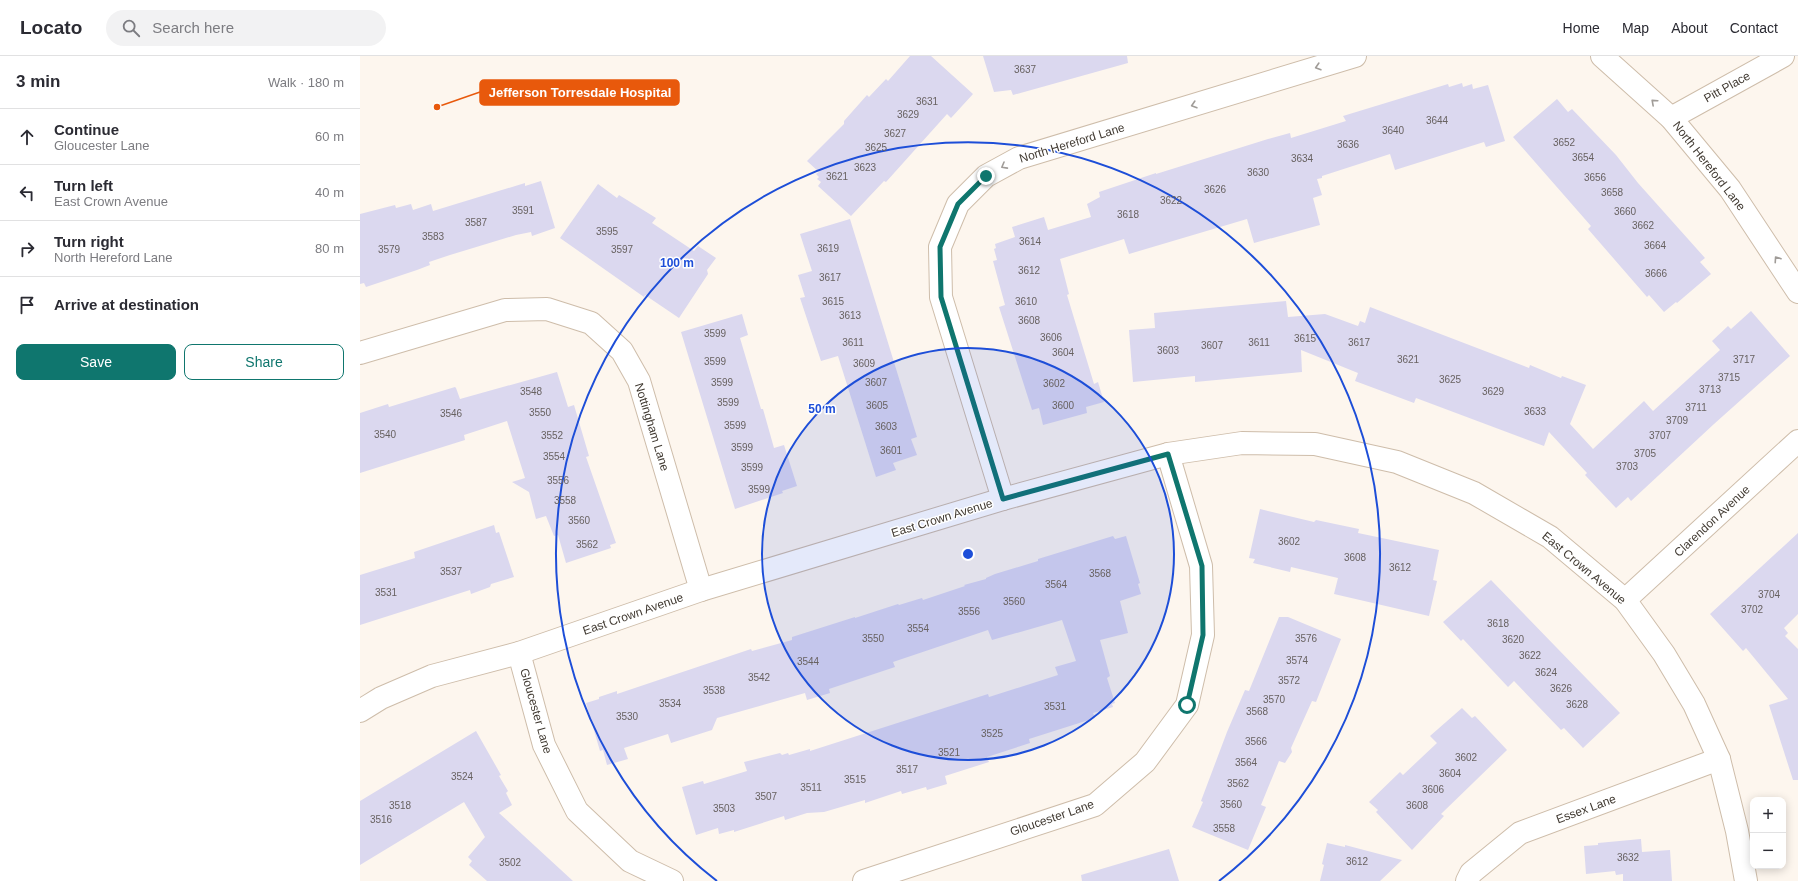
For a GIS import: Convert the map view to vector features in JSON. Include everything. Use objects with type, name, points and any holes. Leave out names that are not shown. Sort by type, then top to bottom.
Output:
[{"type":"street","name":"North Hereford Lane","points":[[1003,499],[941,297],[940,247],[958,204],[986,176],[1019,158],[1355,56]]},
{"type":"street","name":"North Hereford Lane","points":[[1602,56],[1671,118],[1730,190],[1798,292]]},
{"type":"street","name":"Pitt Place","points":[[1671,118],[1783,56]]},
{"type":"street","name":"Nottingham Lane","points":[[360,353],[505,310],[547,309],[591,323],[622,352],[639,381],[701,590]]},
{"type":"street","name":"East Crown Avenue","points":[[360,711],[381,698],[432,676],[519,653],[701,590],[1003,499],[1168,454],[1242,442],[1315,444],[1397,462],[1474,493],[1550,537],[1625,600],[1664,654],[1694,704],[1720,759],[1737,831],[1746,881]]},
{"type":"street","name":"Clarendon Avenue","points":[[1625,600],[1798,442]]},
{"type":"street","name":"Gloucester Lane","points":[[864,881],[1095,805],[1145,762],[1187,705],[1203,635],[1202,566],[1168,454]]},
{"type":"street","name":"Gloucester Lane","points":[[519,653],[544,745],[576,811],[630,861],[672,881]]},
{"type":"street","name":"Essex Lane","points":[[1467,881],[1471,873],[1520,833],[1720,759]]},
{"type":"building","points":[[910,56],[931,56],[973,94],[951,118],[947,114],[886,182],[884,181],[851,216],[818,186],[821,182],[817,179],[819,177],[816,174],[819,172],[807,161],[844,124],[844,121],[867,95],[869,97],[886,79],[888,81]]},
{"type":"building","points":[[983,56],[1127,56],[1128,63],[1013,95],[1011,90],[994,92]]},
{"type":"building","points":[[1462,83],[1463,87],[1472,84],[1473,89],[1488,85],[1505,141],[1486,147],[1484,142],[1395,170],[1390,154],[1322,176],[1322,178],[1317,179],[1322,195],[1313,198],[1320,225],[1254,243],[1247,219],[1129,254],[1124,239],[1060,259],[1069,294],[1067,295],[1094,384],[1098,382],[1104,402],[1086,407],[1087,413],[1043,425],[1039,408],[1032,410],[999,307],[1005,305],[993,261],[997,260],[994,249],[996,248],[995,244],[1015,237],[1012,227],[1044,217],[1048,230],[1091,217],[1087,204],[1100,197],[1099,192],[1268,139],[1290,133],[1291,138],[1346,121],[1343,116],[1448,84],[1449,87]]},
{"type":"building","points":[[1557,99],[1568,112],[1572,109],[1616,155],[1638,183],[1705,258],[1700,262],[1711,274],[1664,312],[1649,295],[1647,297],[1588,229],[1591,226],[1513,137]]},
{"type":"building","points":[[541,181],[555,228],[532,236],[531,232],[516,235],[450,255],[429,262],[430,265],[417,270],[366,287],[364,283],[360,284],[360,214],[395,205],[396,208],[411,204],[413,210],[431,204],[433,211],[525,183],[525,186]]},
{"type":"building","points":[[598,184],[617,198],[619,195],[656,218],[652,223],[694,251],[698,246],[716,258],[707,270],[708,274],[679,318],[645,295],[644,297],[560,238]]},
{"type":"building","points":[[850,219],[917,437],[911,439],[917,455],[893,463],[896,470],[876,477],[838,356],[821,361],[800,298],[805,297],[798,275],[812,271],[800,234]]},
{"type":"building","points":[[1286,301],[1288,317],[1325,314],[1358,326],[1360,321],[1365,323],[1370,307],[1529,368],[1530,365],[1561,378],[1562,376],[1586,385],[1570,424],[1593,449],[1644,401],[1653,411],[1720,350],[1712,341],[1728,326],[1731,329],[1751,311],[1790,356],[1631,501],[1628,497],[1616,508],[1585,475],[1587,473],[1549,432],[1544,446],[1416,398],[1414,403],[1355,381],[1358,373],[1301,350],[1302,372],[1195,382],[1195,376],[1133,382],[1129,330],[1155,328],[1154,313]]},
{"type":"building","points":[[742,314],[748,335],[740,338],[761,409],[763,409],[774,448],[784,445],[797,486],[782,491],[783,493],[735,509],[681,332]]},
{"type":"building","points":[[557,372],[568,407],[574,405],[589,456],[586,457],[616,543],[610,545],[611,548],[566,563],[558,535],[554,536],[546,516],[536,519],[529,492],[512,482],[525,478],[507,421],[464,435],[465,440],[360,473],[360,413],[388,404],[389,407],[455,387],[460,399]]},
{"type":"building","points":[[1260,509],[1314,522],[1316,520],[1359,529],[1358,533],[1439,550],[1433,580],[1437,581],[1429,616],[1334,594],[1338,578],[1291,567],[1290,572],[1253,563],[1255,559],[1249,558]]},
{"type":"building","points":[[494,525],[496,533],[499,532],[514,577],[491,584],[490,587],[471,594],[470,590],[360,625],[360,575],[415,558],[414,552]]},
{"type":"building","points":[[1798,533],[1798,614],[1784,628],[1788,633],[1785,636],[1798,649],[1798,780],[1793,780],[1769,705],[1788,699],[1746,648],[1743,651],[1710,614]]},
{"type":"building","points":[[1113,536],[1115,539],[1126,536],[1140,583],[1138,584],[1141,594],[1120,601],[1128,633],[1100,640],[1110,676],[1107,678],[1115,703],[1112,704],[1113,707],[1093,713],[1095,718],[1029,739],[1030,743],[987,757],[989,762],[945,776],[947,784],[927,790],[926,787],[902,794],[901,791],[865,803],[865,800],[824,812],[807,813],[785,820],[784,816],[734,832],[734,830],[719,834],[718,828],[696,835],[682,787],[703,781],[704,784],[747,771],[744,762],[780,753],[782,755],[788,753],[789,755],[810,749],[810,751],[988,694],[989,697],[1058,675],[1055,667],[1076,661],[1062,620],[992,640],[988,630],[893,662],[895,667],[829,689],[830,693],[807,700],[805,693],[717,718],[712,730],[671,743],[668,734],[624,748],[628,759],[607,765],[603,750],[600,751],[586,703],[599,699],[599,697],[617,691],[617,694],[751,649],[752,651],[792,640],[792,637],[898,604],[899,605],[922,598],[923,600],[965,586],[964,585],[986,579],[995,574],[1038,561],[1038,559]]},
{"type":"building","points":[[1491,580],[1620,713],[1583,748],[1564,728],[1561,730],[1514,681],[1508,687],[1463,639],[1461,641],[1443,622]]},
{"type":"building","points":[[1279,617],[1288,617],[1341,639],[1316,702],[1312,701],[1291,748],[1292,752],[1285,763],[1279,761],[1261,805],[1266,807],[1248,850],[1192,827],[1203,802],[1201,801],[1227,732],[1245,690],[1249,691]]},
{"type":"building","points":[[1462,708],[1472,718],[1475,716],[1507,750],[1441,814],[1444,816],[1412,850],[1376,812],[1378,810],[1369,802],[1400,772],[1403,775],[1437,743],[1430,736]]},
{"type":"building","points":[[476,731],[501,775],[499,776],[508,791],[506,793],[512,805],[499,813],[573,881],[487,881],[469,865],[472,861],[468,857],[485,837],[464,802],[360,865],[360,801]]},
{"type":"building","points":[[1641,839],[1642,852],[1670,850],[1672,881],[1623,881],[1623,874],[1616,875],[1615,871],[1586,874],[1584,846],[1598,845],[1598,843]]},
{"type":"building","points":[[1327,843],[1345,847],[1345,845],[1402,860],[1380,881],[1320,881]]},
{"type":"building","points":[[1169,849],[1179,881],[1082,881],[1081,875]]},
{"type":"place","name":"Jefferson Torresdale Hospital","points":[[437,107]]},
{"type":"route","points":[[986,176],[958,204],[940,247],[941,297],[1003,499],[1168,454],[1202,566],[1203,635],[1187,705]]}]
